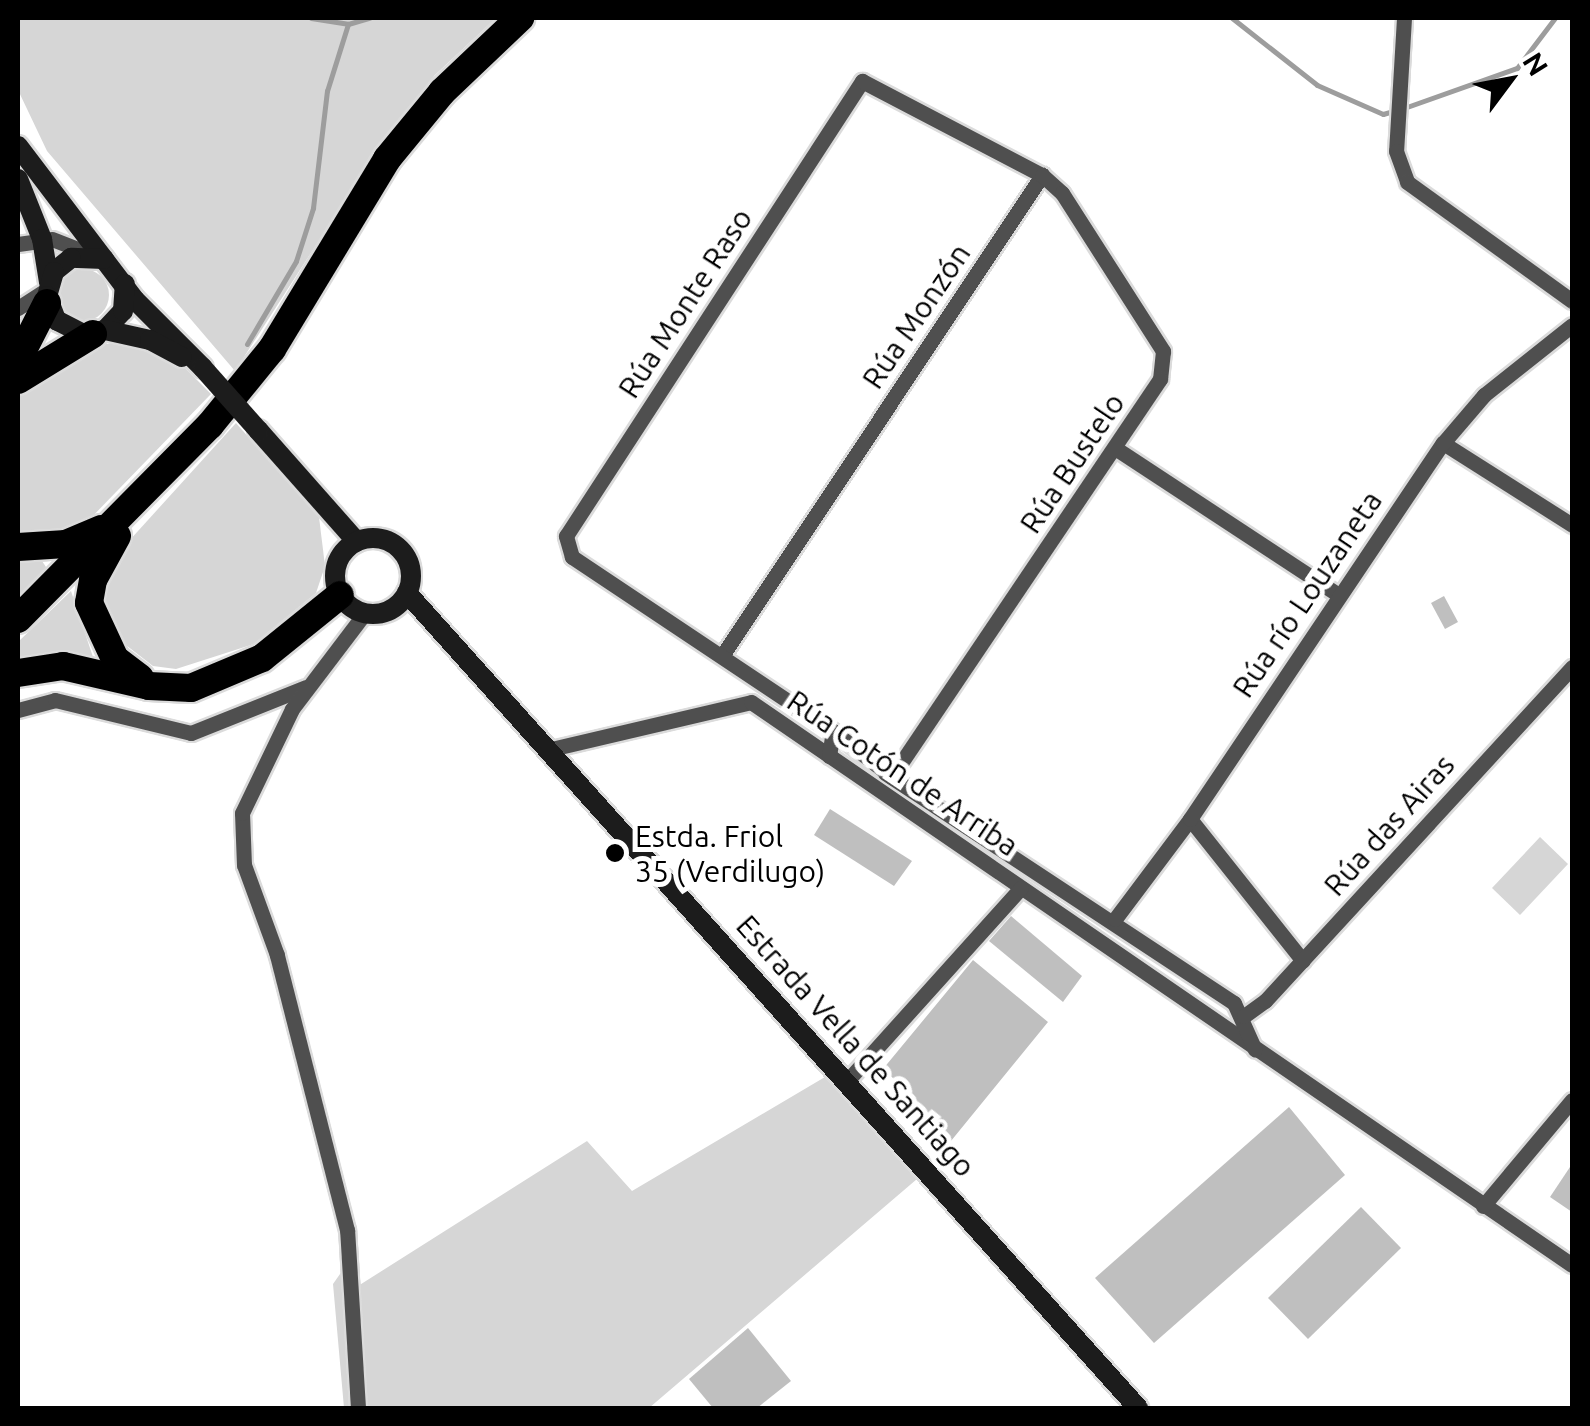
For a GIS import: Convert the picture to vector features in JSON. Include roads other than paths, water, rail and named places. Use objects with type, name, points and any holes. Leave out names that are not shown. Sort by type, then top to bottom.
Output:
[{"type":"highway","points":[[18,619],[126,514],[272,349],[387,160],[442,92],[520,18]]},
{"type":"highway","points":[[18,360],[40,309]]},
{"type":"highway","points":[[18,380],[99,332]]},
{"type":"highway","points":[[18,547],[66,544],[126,514]]},
{"type":"highway","points":[[126,514],[101,562],[90,603],[115,659],[149,686]]},
{"type":"highway","points":[[18,673],[63,666],[149,686],[191,688],[262,658],[340,594]]},
{"type":"main road","points":[[18,146],[98,257],[203,368],[357,542],[338,560],[340,594],[366,613],[390,610],[407,592]]},
{"type":"main road","points":[[18,180],[43,249],[40,309]]},
{"type":"main road","points":[[40,309],[61,264],[98,257]]},
{"type":"main road","points":[[99,332],[123,311],[125,284]]},
{"type":"main road","points":[[40,309],[99,332],[150,340],[203,368]]},
{"type":"main road","name":"Estrada Vella de Santiago","points":[[357,542],[376,538],[396,546],[409,563],[407,592],[552,748],[1138,1408]]},
{"type":"street","points":[[1404,18],[1396,151],[1407,182],[1572,301]]},
{"type":"street","name":"Rúa Monte Raso","points":[[722,656],[572,557],[566,536],[862,81],[1042,175]]},
{"type":"street","points":[[18,156],[74,222]]},
{"type":"street","name":"Rúa Bustelo","points":[[892,777],[1160,379],[1162,351],[1062,193],[1042,175]]},
{"type":"street","name":"Rúa Monzón","points":[[722,656],[1042,175]]},
{"type":"street","points":[[18,245],[43,249],[80,246],[98,257]]},
{"type":"street","name":"Rúa río Louzaneta","points":[[1114,920],[1190,819],[1337,594],[1443,443],[1484,395],[1572,326]]},
{"type":"street","points":[[1443,443],[1572,525]]},
{"type":"street","points":[[1115,448],[1337,594]]},
{"type":"street","points":[[358,1408],[347,1230],[278,955],[244,865],[247,798],[306,687],[366,613]]},
{"type":"street","points":[[722,656],[833,731],[892,777]]},
{"type":"street","name":"Rúa das Airas","points":[[1242,1015],[1302,962],[1572,667]]},
{"type":"street","points":[[18,710],[55,700],[191,732],[306,687]]},
{"type":"street","name":"Rúa Cotón de Arriba","points":[[552,748],[751,702],[1096,942],[1572,1264]]},
{"type":"street","points":[[833,731],[829,756],[849,752],[1114,920],[1242,1015],[1255,1050]]},
{"type":"street","points":[[1190,819],[1302,962]]},
{"type":"street","points":[[846,1081],[1022,888]]},
{"type":"street","points":[[1114,920],[1114,943],[1096,942],[1091,924],[1114,920]]},
{"type":"street","points":[[1220,1026],[1242,1015]]},
{"type":"street","points":[[1482,1206],[1572,1100]]},
{"type":"waterway","points":[[311,18],[348,24],[369,18]]},
{"type":"waterway","points":[[1232,18],[1317,85],[1383,114],[1393,111]]},
{"type":"waterway","points":[[1404,108],[1517,68],[1555,18]]},
{"type":"waterway","points":[[247,344],[296,261],[313,208],[327,91],[348,24]]},
{"type":"place","name":"Estda. Friol 35 (Verdilugo)","points":[[615,853]]}]
